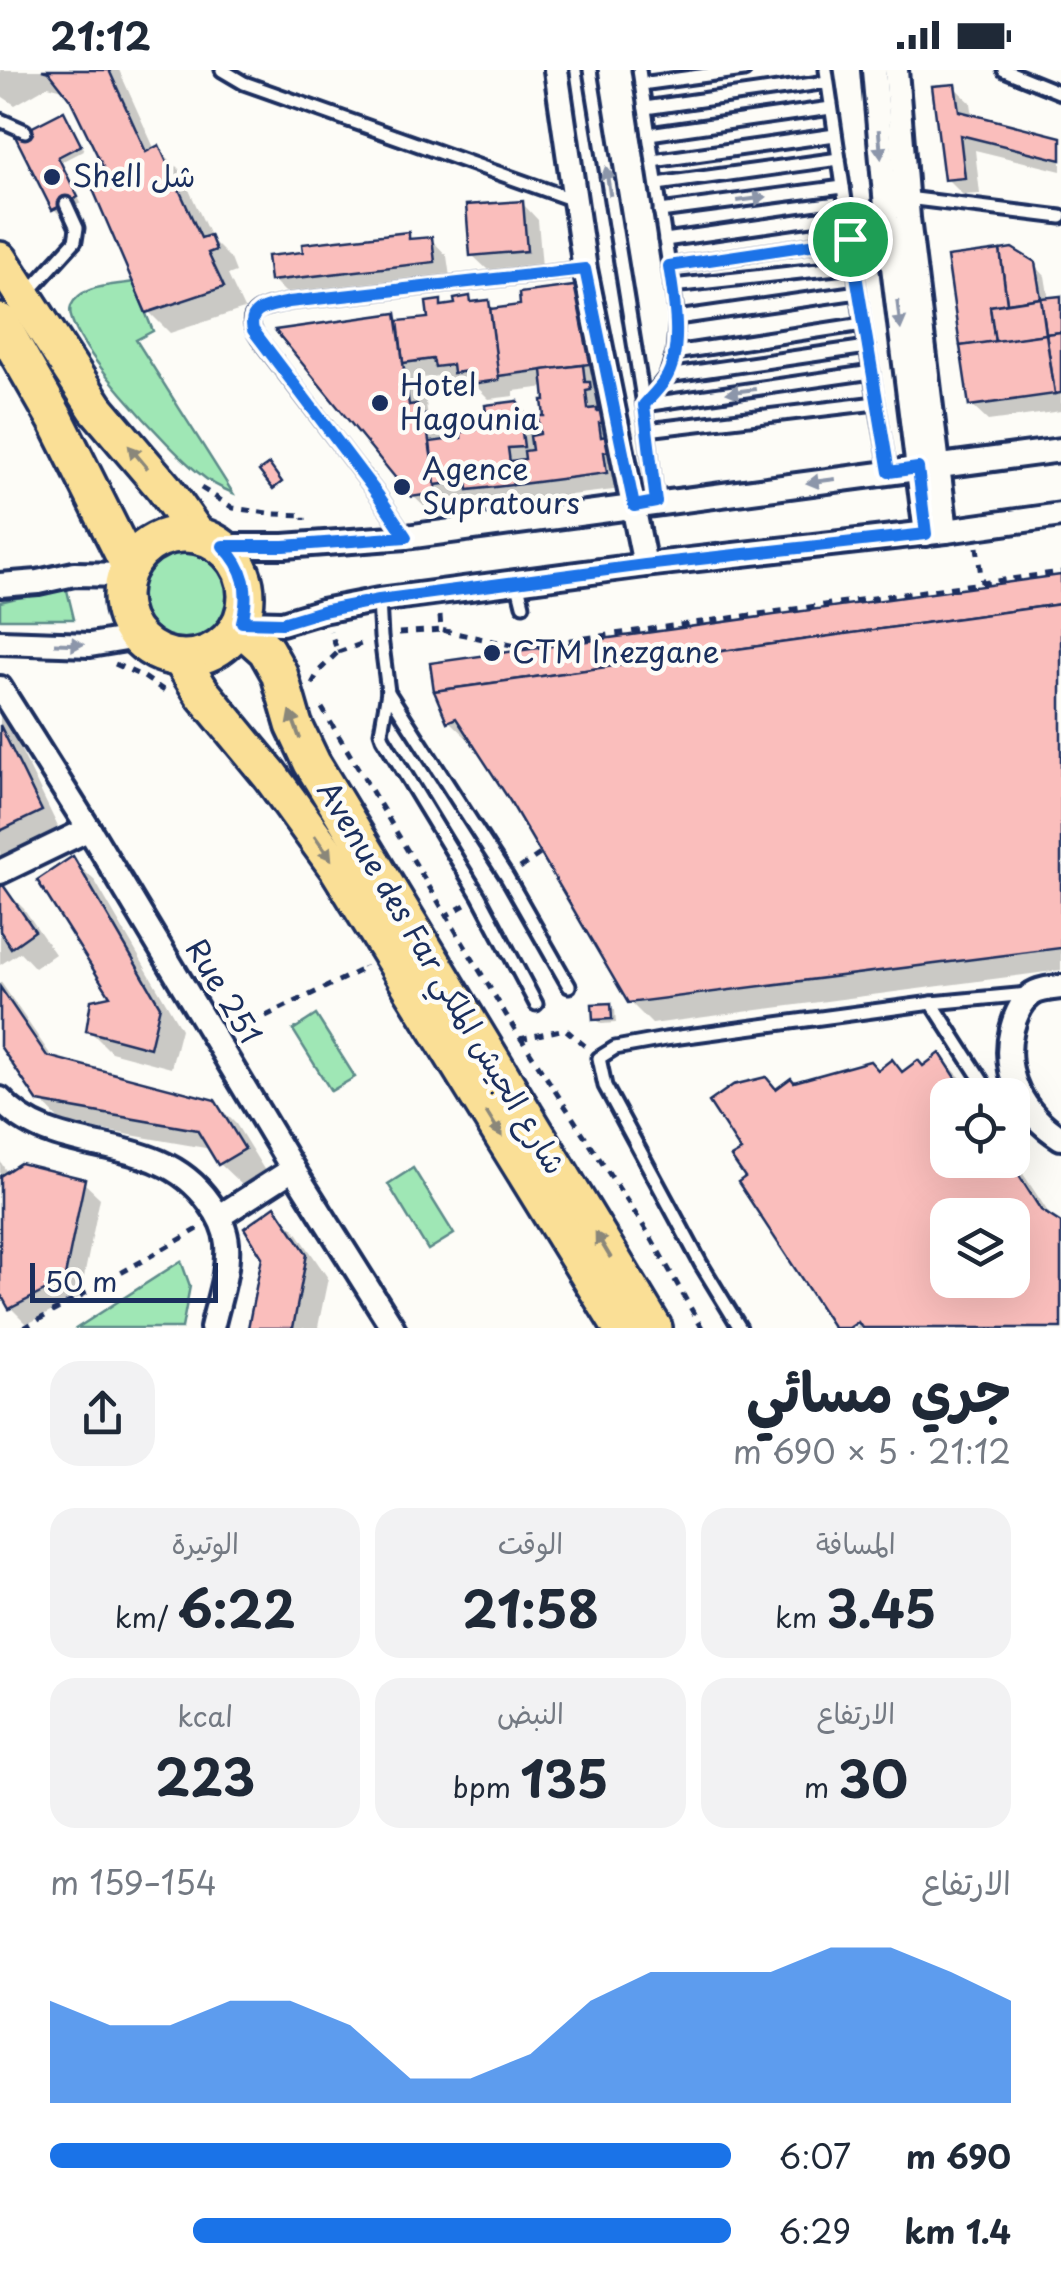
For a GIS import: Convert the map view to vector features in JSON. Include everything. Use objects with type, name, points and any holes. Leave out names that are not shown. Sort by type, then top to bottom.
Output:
[{"type":"main road","points":[[0,260],[11,310],[56,420],[127,570]]},
{"type":"main road","points":[[11,310],[210,540],[234,557],[242,572],[246,606],[241,624],[224,644],[198,657],[164,655],[138,638],[126,618],[122,596],[127,570],[141,550],[157,539],[176,534],[210,540]]},
{"type":"main road","name":"Avenue des Far شارع الجيش الملكي","points":[[241,624],[266,650],[279,673],[294,725],[312,764],[654,1328]]},
{"type":"main road","name":"Avenue des Far شارع الجيش الملكي","points":[[180,658],[202,694],[270,775],[338,869],[621,1328]]},
{"type":"street","points":[[556,70],[585,269],[645,504],[645,565]]},
{"type":"street","points":[[874,70],[900,211],[936,532]]},
{"type":"street","points":[[896,70],[900,211]]},
{"type":"street","points":[[210,540],[306,545],[406,537],[1061,450]]},
{"type":"street","points":[[241,624],[282,623],[379,600],[517,581],[1061,515]]},
{"type":"street","points":[[0,585],[127,570]]},
{"type":"street","points":[[0,642],[90,645],[138,638]]},
{"type":"street","name":"Rue 251","points":[[0,688],[393,1328]]},
{"type":"street","points":[[0,872],[88,828]]},
{"type":"street","points":[[1061,986],[1033,993],[1018,1009],[1008,1065],[1024,1102],[1061,1138]]},
{"type":"street","points":[[0,1099],[20,1118],[42,1130],[141,1154],[176,1169],[200,1188],[220,1216],[227,1242],[225,1272],[212,1328]]},
{"type":"street","points":[[220,1216],[293,1169]]},
{"type":"lane","points":[[222,70],[244,83],[574,200]]},
{"type":"lane","points":[[590,70],[648,430],[645,504]]},
{"type":"lane","points":[[640,70],[676,318],[674,353],[667,376],[644,405]]},
{"type":"lane","points":[[642,84],[744,70]]},
{"type":"lane","points":[[1004,70],[1061,93]]},
{"type":"lane","points":[[645,108],[826,76],[889,472]]},
{"type":"lane","points":[[649,134],[831,108]]},
{"type":"lane","points":[[0,120],[24,130]]},
{"type":"lane","points":[[653,160],[835,134]]},
{"type":"lane","points":[[657,184],[839,159]]},
{"type":"lane","points":[[660,210],[843,186]]},
{"type":"lane","points":[[11,310],[75,241],[77,228],[66,204]]},
{"type":"lane","points":[[900,211],[1061,218]]},
{"type":"lane","points":[[665,240],[847,214]]},
{"type":"lane","points":[[669,266],[850,239]]},
{"type":"lane","points":[[672,286],[854,266]]},
{"type":"lane","points":[[406,537],[259,340],[251,322],[253,314],[289,302],[585,269]]},
{"type":"lane","points":[[676,318],[858,292]]},
{"type":"lane","points":[[674,353],[863,324]]},
{"type":"lane","points":[[667,376],[868,347]]},
{"type":"lane","points":[[644,405],[872,372]]},
{"type":"lane","points":[[648,430],[876,403]]},
{"type":"lane","points":[[517,581],[523,605]]},
{"type":"lane","points":[[379,600],[388,692],[383,738],[479,896],[536,1004]]},
{"type":"lane","points":[[388,692],[507,877],[569,986]]},
{"type":"lane","points":[[740,1328],[606,1086],[599,1058],[615,1048],[665,1039],[1033,993]]},
{"type":"lane","points":[[932,1003],[979,1078]]},
{"type":"path","points":[[192,483],[233,508],[304,515],[306,545]]},
{"type":"path","points":[[974,527],[982,583]]},
{"type":"path","points":[[437,592],[440,630],[521,648],[1061,572]]},
{"type":"path","points":[[307,695],[319,671],[338,652],[322,611]]},
{"type":"path","points":[[90,645],[94,660],[124,667],[169,694]]},
{"type":"path","points":[[320,704],[521,1040],[650,1236],[702,1328]]},
{"type":"path","points":[[217,1040],[365,968]]},
{"type":"path","points":[[508,1034],[521,1040],[566,1028],[599,1058]]},
{"type":"path","points":[[24,1328],[220,1216]]},
{"type":"green space","points":[[133,282],[153,331],[136,340],[233,493],[187,463],[145,420],[100,367],[72,321],[71,306],[82,294]]},
{"type":"green space","points":[[176,551],[194,551],[210,558],[222,570],[229,595],[222,620],[210,632],[194,639],[176,639],[160,632],[148,620],[141,604],[141,586],[148,570],[160,558]]},
{"type":"green space","points":[[66,586],[74,619],[0,619],[0,602]]},
{"type":"green space","points":[[316,1015],[355,1077],[331,1091],[293,1030]]},
{"type":"green space","points":[[413,1168],[454,1234],[428,1250],[388,1184]]},
{"type":"green space","points":[[181,1261],[190,1286],[182,1328],[77,1328]]},
{"type":"building","points":[[42,70],[109,70],[146,152],[159,145],[201,238],[210,235],[216,250],[208,253],[224,287],[146,313],[91,185],[107,175],[70,99],[49,72]]},
{"type":"building","points":[[955,84],[959,111],[1061,137],[1061,160],[960,135],[965,178],[944,180],[932,86]]},
{"type":"building","name":"Shell شل","points":[[64,111],[81,145],[58,157],[78,197],[52,210],[15,136]]},
{"type":"building","points":[[523,201],[527,251],[470,256],[466,205]]},
{"type":"building","points":[[409,232],[409,239],[432,237],[435,262],[270,281],[267,256],[303,252],[302,244]]},
{"type":"building","points":[[1012,248],[1035,262],[1041,298],[1007,303],[1000,250]]},
{"type":"building","points":[[1000,250],[1007,303],[990,306],[995,342],[960,346],[947,257]]},
{"type":"building","points":[[582,285],[597,363],[498,376],[490,309],[520,305],[519,293]]},
{"type":"building","points":[[470,296],[471,302],[489,300],[499,380],[470,384],[469,371],[453,373],[452,365],[435,367],[433,359],[403,363],[398,321],[428,318],[426,302],[441,300],[441,306]]},
{"type":"building","points":[[1061,296],[1061,332],[1046,334],[1041,298]]},
{"type":"building","points":[[1041,298],[1046,334],[995,342],[990,306]]},
{"type":"building","points":[[396,313],[409,405],[417,404],[419,416],[425,415],[437,493],[411,497],[275,330]]},
{"type":"building","points":[[1061,332],[1061,393],[1055,394],[1046,334]]},
{"type":"building","points":[[1046,334],[1055,394],[969,406],[960,346]]},
{"type":"building","points":[[583,365],[585,382],[590,382],[591,390],[586,391],[588,409],[604,410],[605,422],[599,423],[601,437],[607,436],[607,473],[513,485],[510,461],[525,459],[524,451],[532,450],[530,436],[540,434],[538,416],[544,416],[545,400],[542,370]]},
{"type":"building","points":[[518,401],[524,447],[508,448],[513,485],[468,490],[467,481],[435,485],[430,442],[461,438],[461,432],[476,430],[475,422],[487,421],[485,405]]},
{"type":"building","points":[[269,464],[282,482],[273,489],[259,471]]},
{"type":"building","points":[[1061,575],[1061,604],[434,691],[430,663]]},
{"type":"building","points":[[1061,604],[1061,948],[628,1003],[510,801],[456,718],[447,722],[434,691]]},
{"type":"building","points":[[0,725],[42,811],[0,831]]},
{"type":"building","points":[[73,856],[160,1006],[150,1048],[86,1031],[91,1000],[110,996],[37,880]]},
{"type":"building","points":[[3,885],[35,931],[11,948],[0,931]]},
{"type":"building","points":[[0,987],[47,1056],[215,1100],[245,1149],[218,1165],[197,1130],[38,1102],[0,1046]]},
{"type":"building","points":[[611,1003],[612,1019],[593,1020],[592,1004]]},
{"type":"building","points":[[940,1053],[956,1078],[930,1078],[930,1178],[1021,1178],[1041,1210],[1061,1223],[1061,1328],[862,1328],[858,1322],[849,1328],[834,1328],[738,1182],[745,1177],[731,1157],[741,1151],[709,1102],[733,1085],[766,1077],[776,1089],[791,1078],[794,1082],[870,1061],[878,1070],[892,1059],[902,1072],[918,1060],[923,1066]]},
{"type":"building","points":[[20,1163],[85,1179],[64,1281],[9,1309],[0,1293],[0,1176]]},
{"type":"building","points":[[275,1206],[307,1254],[293,1328],[248,1328],[262,1257],[244,1228]]},
{"type":"place","name":"Shell شل","points":[[52,177]]},
{"type":"place","name":"Hotel Hagounia","points":[[380,403]]},
{"type":"place","name":"Agence Supratours","points":[[402,487]]},
{"type":"place","name":"CTM Inezgane","points":[[492,653]]},
{"type":"route","points":[[850,239],[889,472],[918,468],[926,534],[379,600],[282,623],[242,622],[246,589],[242,572],[223,546],[406,537],[253,330],[253,314],[289,302],[585,269],[634,506],[656,502],[644,405],[667,376],[674,353],[676,318],[669,266],[850,239]]}]
